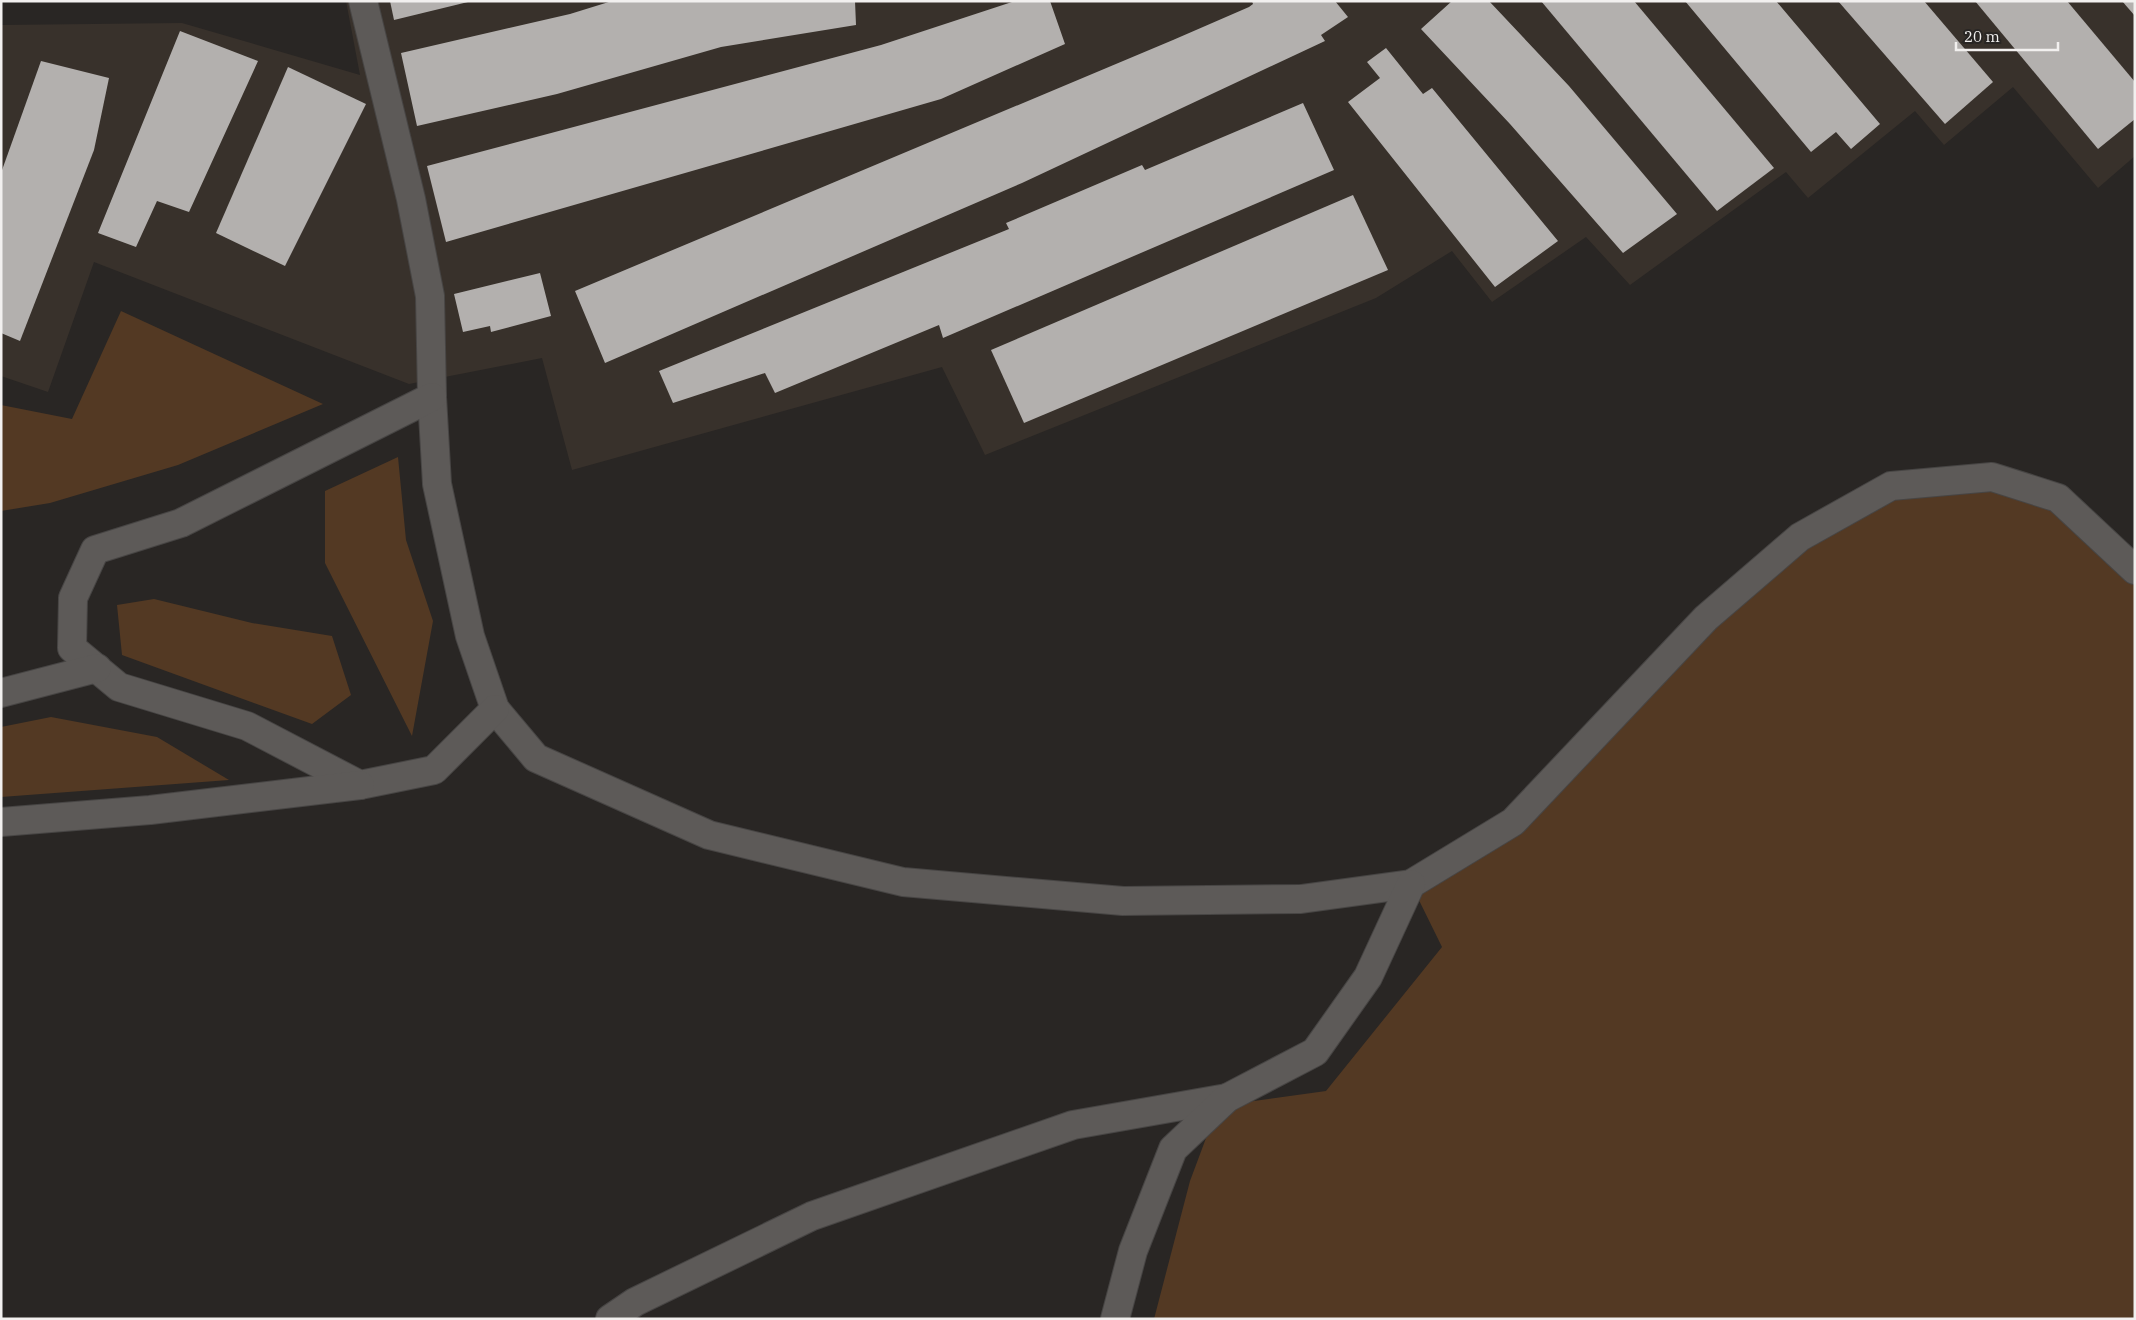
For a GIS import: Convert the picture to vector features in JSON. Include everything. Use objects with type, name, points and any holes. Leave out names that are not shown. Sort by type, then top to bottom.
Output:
[{"type":"lane","points":[[363,1],[411,198],[430,296],[432,397],[437,484],[470,636],[495,709],[536,758],[709,835],[903,882],[1123,901],[1301,899],[1410,884],[1512,822],[1706,618],[1800,538],[1890,486],[1992,477],[2058,498],[2135,570]]},
{"type":"lane","points":[[360,785],[247,726],[119,687],[72,648],[73,598],[95,550],[181,523],[432,397]]},
{"type":"lane","points":[[1,693],[97,668]]},
{"type":"lane","points":[[1,822],[150,810],[360,785],[434,770],[495,709]]},
{"type":"lane","points":[[1115,1319],[1133,1251],[1173,1149],[1227,1098],[1315,1052],[1368,977],[1410,884]]},
{"type":"lane","points":[[610,1319],[635,1302],[812,1216],[1073,1125],[1227,1098]]},
{"type":"shaded area","points":[[346,1],[2135,1],[2135,156],[2098,188],[2013,87],[1944,145],[1915,111],[1808,198],[1786,172],[1630,285],[1586,237],[1492,302],[1452,251],[1376,298],[985,455],[942,367],[572,470],[542,358],[409,384],[94,262],[48,392],[1,376],[1,25],[182,23],[360,75]]},
{"type":"shaded area","points":[[121,311],[323,404],[178,465],[50,503],[1,511],[1,405],[72,419]]},
{"type":"shaded area","points":[[398,457],[406,540],[433,621],[412,736],[325,563],[325,491]]},
{"type":"shaded area","points":[[1992,477],[2058,498],[2135,570],[2135,1319],[1154,1319],[1190,1181],[1218,1106],[1326,1091],[1442,947],[1411,884],[1513,822],[1706,618],[1891,486]]},
{"type":"shaded area","points":[[154,599],[252,623],[332,636],[351,695],[312,724],[122,655],[117,605]]},
{"type":"shaded area","points":[[51,717],[157,737],[229,780],[1,797],[1,727]]},
{"type":"building","points":[[390,1],[468,1],[468,2],[394,20]]},
{"type":"building","points":[[612,1],[855,1],[856,25],[721,47],[557,94],[417,126],[401,53],[570,14]]},
{"type":"building","points":[[1015,1],[1050,1],[1065,44],[941,99],[446,242],[427,166],[881,45]]},
{"type":"building","points":[[1252,1],[1335,1],[1348,17],[1321,35],[1325,41],[1022,183],[605,363],[575,291],[1173,40],[1249,7],[1253,4]]},
{"type":"building","points":[[1452,1],[1489,1],[1569,86],[1677,214],[1623,253],[1510,124],[1421,29]]},
{"type":"building","points":[[1541,1],[1634,1],[1774,168],[1717,211]]},
{"type":"building","points":[[1685,1],[1776,1],[1880,124],[1851,149],[1836,132],[1811,152]]},
{"type":"building","points":[[1838,1],[1924,1],[1993,82],[1945,124]]},
{"type":"building","points":[[1975,1],[2067,1],[2135,82],[2135,119],[2098,149]]},
{"type":"building","points":[[2122,1],[2135,1],[2135,16]]},
{"type":"building","points":[[180,31],[258,61],[189,212],[157,201],[136,247],[98,233]]},
{"type":"building","points":[[1386,48],[1423,94],[1432,88],[1558,241],[1495,287],[1348,102],[1380,78],[1367,62]]},
{"type":"building","points":[[41,61],[109,78],[94,150],[20,341],[1,333],[1,173]]},
{"type":"building","points":[[288,67],[366,104],[285,266],[216,233]]},
{"type":"building","points":[[1303,103],[1334,170],[943,338],[939,325],[775,393],[765,373],[673,403],[659,371],[1009,229],[1006,223],[1142,165],[1145,170]]},
{"type":"building","points":[[1353,195],[1388,270],[1024,423],[991,350]]},
{"type":"building","points":[[540,273],[551,316],[491,332],[490,326],[463,332],[454,294]]}]
